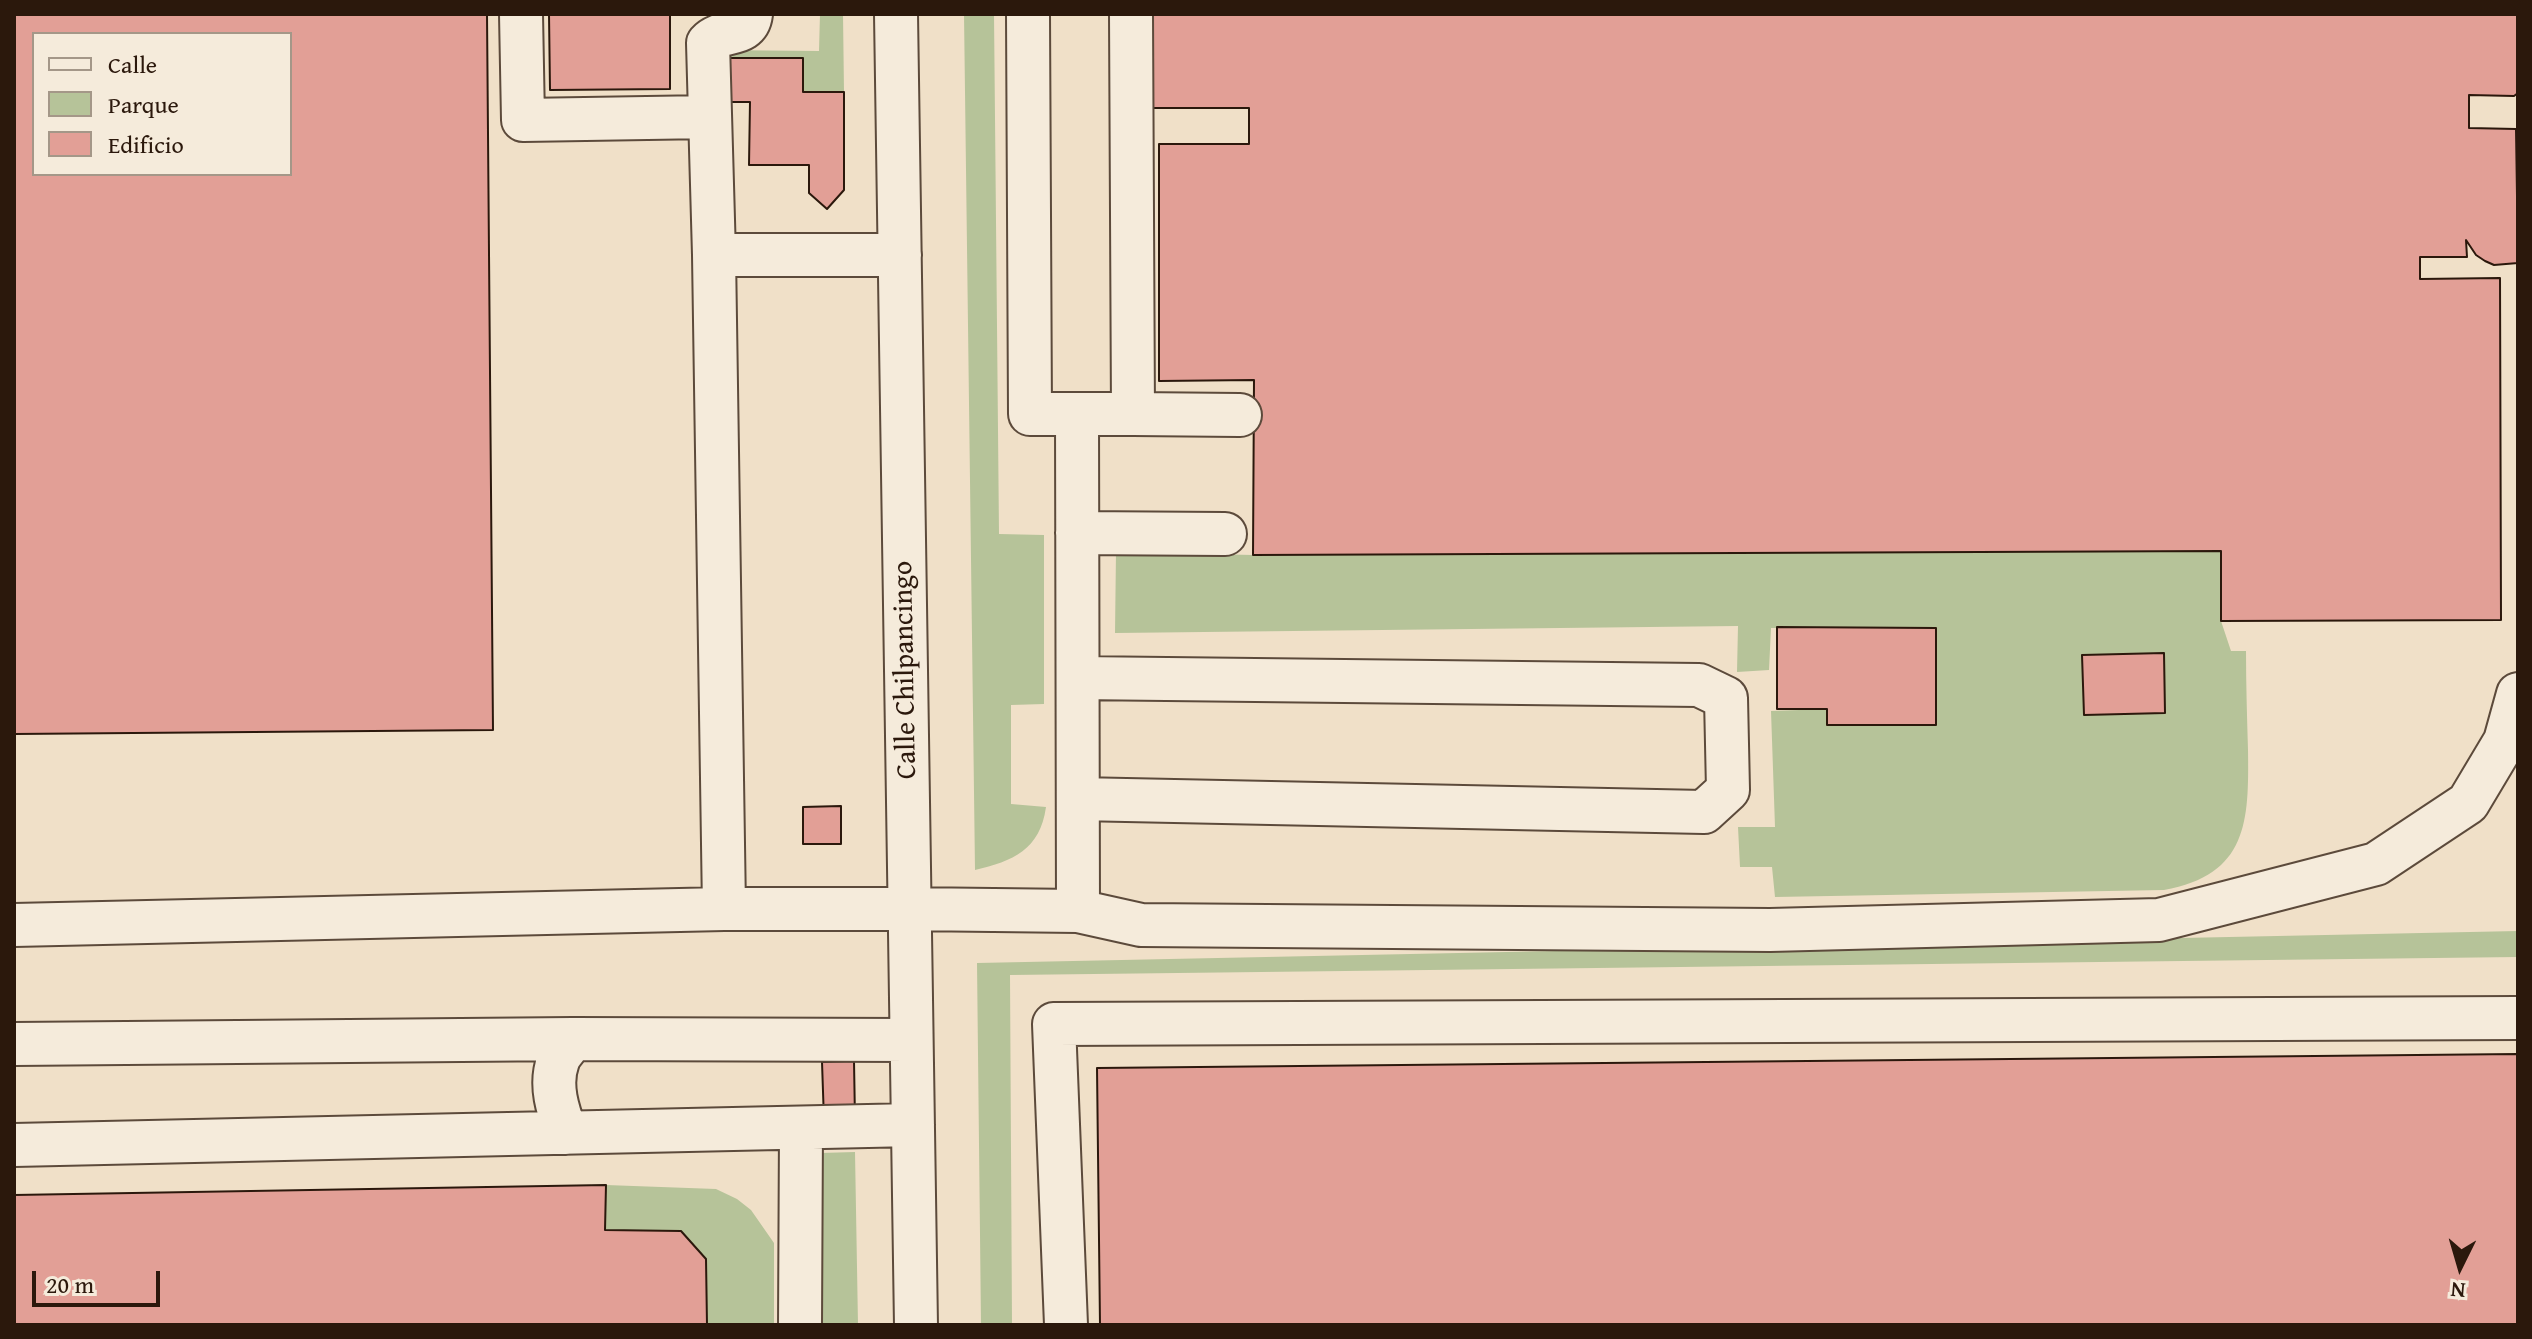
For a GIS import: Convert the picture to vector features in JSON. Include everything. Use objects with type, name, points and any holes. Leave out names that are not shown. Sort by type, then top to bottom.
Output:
[{"type":"street","points":[[521,14],[523,120],[709,117]]},
{"type":"street","points":[[724,909],[710,39],[744,29],[749,25],[751,14]]},
{"type":"street","name":"Calle Chilpancingo","points":[[896,14],[916,1325]]},
{"type":"street","points":[[1028,14],[1030,414],[1240,415]]},
{"type":"street","points":[[1131,14],[1133,414]]},
{"type":"street","points":[[714,255],[900,255]]},
{"type":"street","points":[[1077,414],[1078,911]]},
{"type":"street","points":[[1077,533],[1225,534]]},
{"type":"street","points":[[1078,678],[1699,685],[1726,698],[1728,790],[1704,812],[1078,799]]},
{"type":"street","points":[[14,925],[724,909],[1078,911],[1141,925],[1204,926],[1770,930],[2159,920],[2376,864],[2468,803],[2505,741],[2518,694]]},
{"type":"street","points":[[1066,1325],[1054,1024],[2518,1018]]},
{"type":"street","points":[[14,1044],[573,1039],[911,1040]]},
{"type":"street","points":[[566,1133],[557,1109],[554,1085],[558,1060],[573,1039]]},
{"type":"street","points":[[14,1145],[913,1125]]},
{"type":"street","points":[[800,1325],[801,1128]]},
{"type":"green space","points":[[820,14],[843,14],[844,92],[803,92],[803,58],[714,58],[714,50],[819,51]]},
{"type":"green space","points":[[964,14],[994,14],[999,534],[1044,535],[1044,704],[1011,705],[1011,804],[1046,807],[1043,822],[1038,834],[1022,851],[975,870]]},
{"type":"green space","points":[[2221,551],[2221,621],[2231,651],[2246,651],[2248,776],[2244,822],[2228,858],[2213,872],[2192,883],[2164,890],[1775,897],[1772,867],[1740,867],[1738,827],[1775,827],[1771,711],[1827,709],[1828,725],[1936,725],[1936,628],[1771,628],[1769,670],[1737,672],[1738,626],[1115,633],[1116,552],[1253,555]]},
{"type":"green space","points":[[2518,931],[2518,957],[1010,975],[1012,1325],[981,1325],[977,963]]},
{"type":"green space","points":[[855,1152],[858,1325],[822,1325],[820,1153]]},
{"type":"green space","points":[[606,1185],[716,1189],[751,1210],[774,1243],[774,1325],[707,1325],[706,1259],[681,1231],[605,1230]]},
{"type":"building","points":[[14,14],[487,14],[493,730],[14,734]]},
{"type":"building","points":[[549,14],[670,14],[670,89],[550,90]]},
{"type":"building","points":[[1152,14],[2518,14],[2518,93],[2514,96],[2469,95],[2469,128],[2516,129],[2518,263],[2494,265],[2476,255],[2466,240],[2467,257],[2420,257],[2420,279],[2500,278],[2501,620],[2221,621],[2221,551],[1253,555],[1254,380],[1159,381],[1159,144],[1249,144],[1249,108],[1152,108]]},
{"type":"building","points":[[714,58],[803,58],[803,92],[844,92],[844,190],[827,209],[809,193],[809,165],[749,165],[750,102],[712,102]]},
{"type":"building","points":[[1777,627],[1936,628],[1936,725],[1827,725],[1827,709],[1777,709]]},
{"type":"building","points":[[2164,653],[2165,713],[2084,715],[2082,655]]},
{"type":"building","points":[[841,806],[841,844],[803,844],[803,807]]},
{"type":"building","points":[[2518,1054],[2518,1325],[1100,1325],[1097,1068]]},
{"type":"building","points":[[854,1061],[855,1120],[824,1121],[822,1062]]},
{"type":"building","points":[[606,1185],[605,1230],[681,1231],[706,1259],[707,1325],[14,1325],[14,1195]]}]
